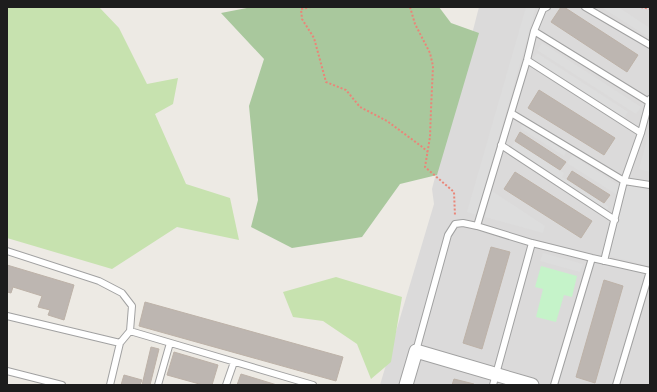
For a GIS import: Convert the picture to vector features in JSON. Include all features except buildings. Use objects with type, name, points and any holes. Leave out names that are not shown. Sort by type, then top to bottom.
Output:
[{"type":"street","points":[[406,385],[416,351],[494,380],[532,385]]},
{"type":"lane","points":[[476,226],[527,60],[534,31],[543,9],[547,7]]},
{"type":"lane","points":[[585,7],[650,45]]},
{"type":"lane","points":[[534,31],[650,101],[624,181],[604,261]]},
{"type":"lane","points":[[527,60],[640,133]]},
{"type":"lane","points":[[511,113],[624,181],[650,185]]},
{"type":"lane","points":[[501,145],[615,220]]},
{"type":"lane","points":[[416,351],[448,235],[456,224],[463,223],[532,243],[650,271],[616,385]]},
{"type":"lane","points":[[494,380],[532,243]]},
{"type":"lane","points":[[7,251],[99,281],[122,292],[132,306],[130,331],[120,343],[110,385]]},
{"type":"lane","points":[[554,385],[592,258]]},
{"type":"lane","points":[[7,316],[120,343]]},
{"type":"lane","points":[[130,331],[312,385]]},
{"type":"lane","points":[[160,384],[170,343]]},
{"type":"lane","points":[[226,385],[234,362]]},
{"type":"lane","points":[[7,370],[62,385]]},
{"type":"path","points":[[311,7],[301,9],[302,19],[314,38],[326,82],[346,90],[360,107],[387,121],[428,152]]},
{"type":"path","points":[[410,7],[415,24],[430,53],[434,66],[430,137],[425,166],[454,192],[456,224]]},
{"type":"path","points":[[642,7],[650,9]]},
{"type":"shaded area","points":[[479,7],[650,7],[650,385],[380,385],[434,204],[432,189]]},
{"type":"shaded area","points":[[526,7],[536,7],[477,215],[467,212]]},
{"type":"shaded area","points":[[601,7],[618,7],[650,28],[650,38]]},
{"type":"shaded area","points":[[542,43],[641,107],[636,114],[537,50]]},
{"type":"shaded area","points":[[537,53],[628,112],[623,119],[532,60]]},
{"type":"shaded area","points":[[523,124],[566,152],[564,156],[520,128]]},
{"type":"shaded area","points":[[650,129],[650,172],[639,169]]},
{"type":"shaded area","points":[[515,142],[564,173],[562,177],[609,207],[606,211],[511,148]]},
{"type":"shaded area","points":[[572,155],[624,189],[619,196],[567,163]]},
{"type":"shaded area","points":[[627,185],[650,191],[650,266],[609,256]]},
{"type":"shaded area","points":[[492,191],[545,226],[543,233],[485,217]]},
{"type":"shaded area","points":[[543,253],[583,264],[580,272],[540,261]]},
{"type":"green space","points":[[7,7],[99,7],[119,28],[147,84],[178,78],[173,104],[155,114],[186,184],[230,198],[239,240],[177,227],[112,269],[7,238]]},
{"type":"green space","points":[[252,7],[439,7],[451,23],[479,33],[437,175],[400,184],[362,237],[292,248],[251,227],[258,200],[249,106],[264,59],[221,13]]},
{"type":"green space","points":[[541,266],[577,276],[572,297],[564,295],[556,322],[536,317],[543,289],[535,287]]},
{"type":"green space","points":[[336,277],[402,297],[391,362],[371,379],[357,344],[323,321],[293,317],[283,292]]}]
